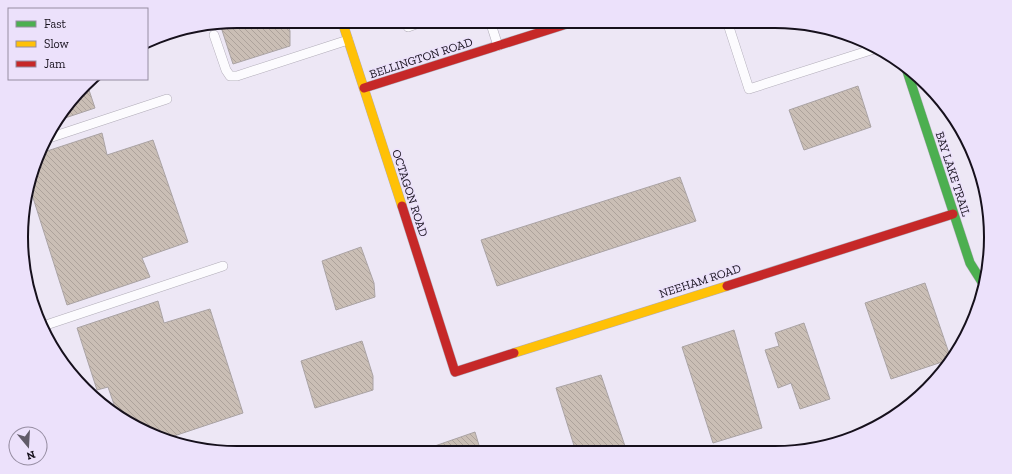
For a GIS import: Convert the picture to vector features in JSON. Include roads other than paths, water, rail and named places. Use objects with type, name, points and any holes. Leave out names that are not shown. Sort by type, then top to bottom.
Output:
[{"type":"street","name":"OCTAGON ROAD","points":[[344,28],[455,372]]},
{"type":"street","name":"BELLINGTON ROAD","points":[[364,88],[554,28]]},
{"type":"street","name":"BAY LAKE TRAIL","points":[[909,77],[970,263],[980,279]]},
{"type":"street","name":"NEEHAM ROAD","points":[[455,372],[953,214]]},
{"type":"lane","points":[[492,28],[498,46]]},
{"type":"lane","points":[[729,28],[749,89],[869,51]]},
{"type":"lane","points":[[214,35],[226,70],[230,76],[237,76],[348,40]]},
{"type":"lane","points":[[54,136],[167,99]]},
{"type":"lane","points":[[48,324],[223,266]]}]
